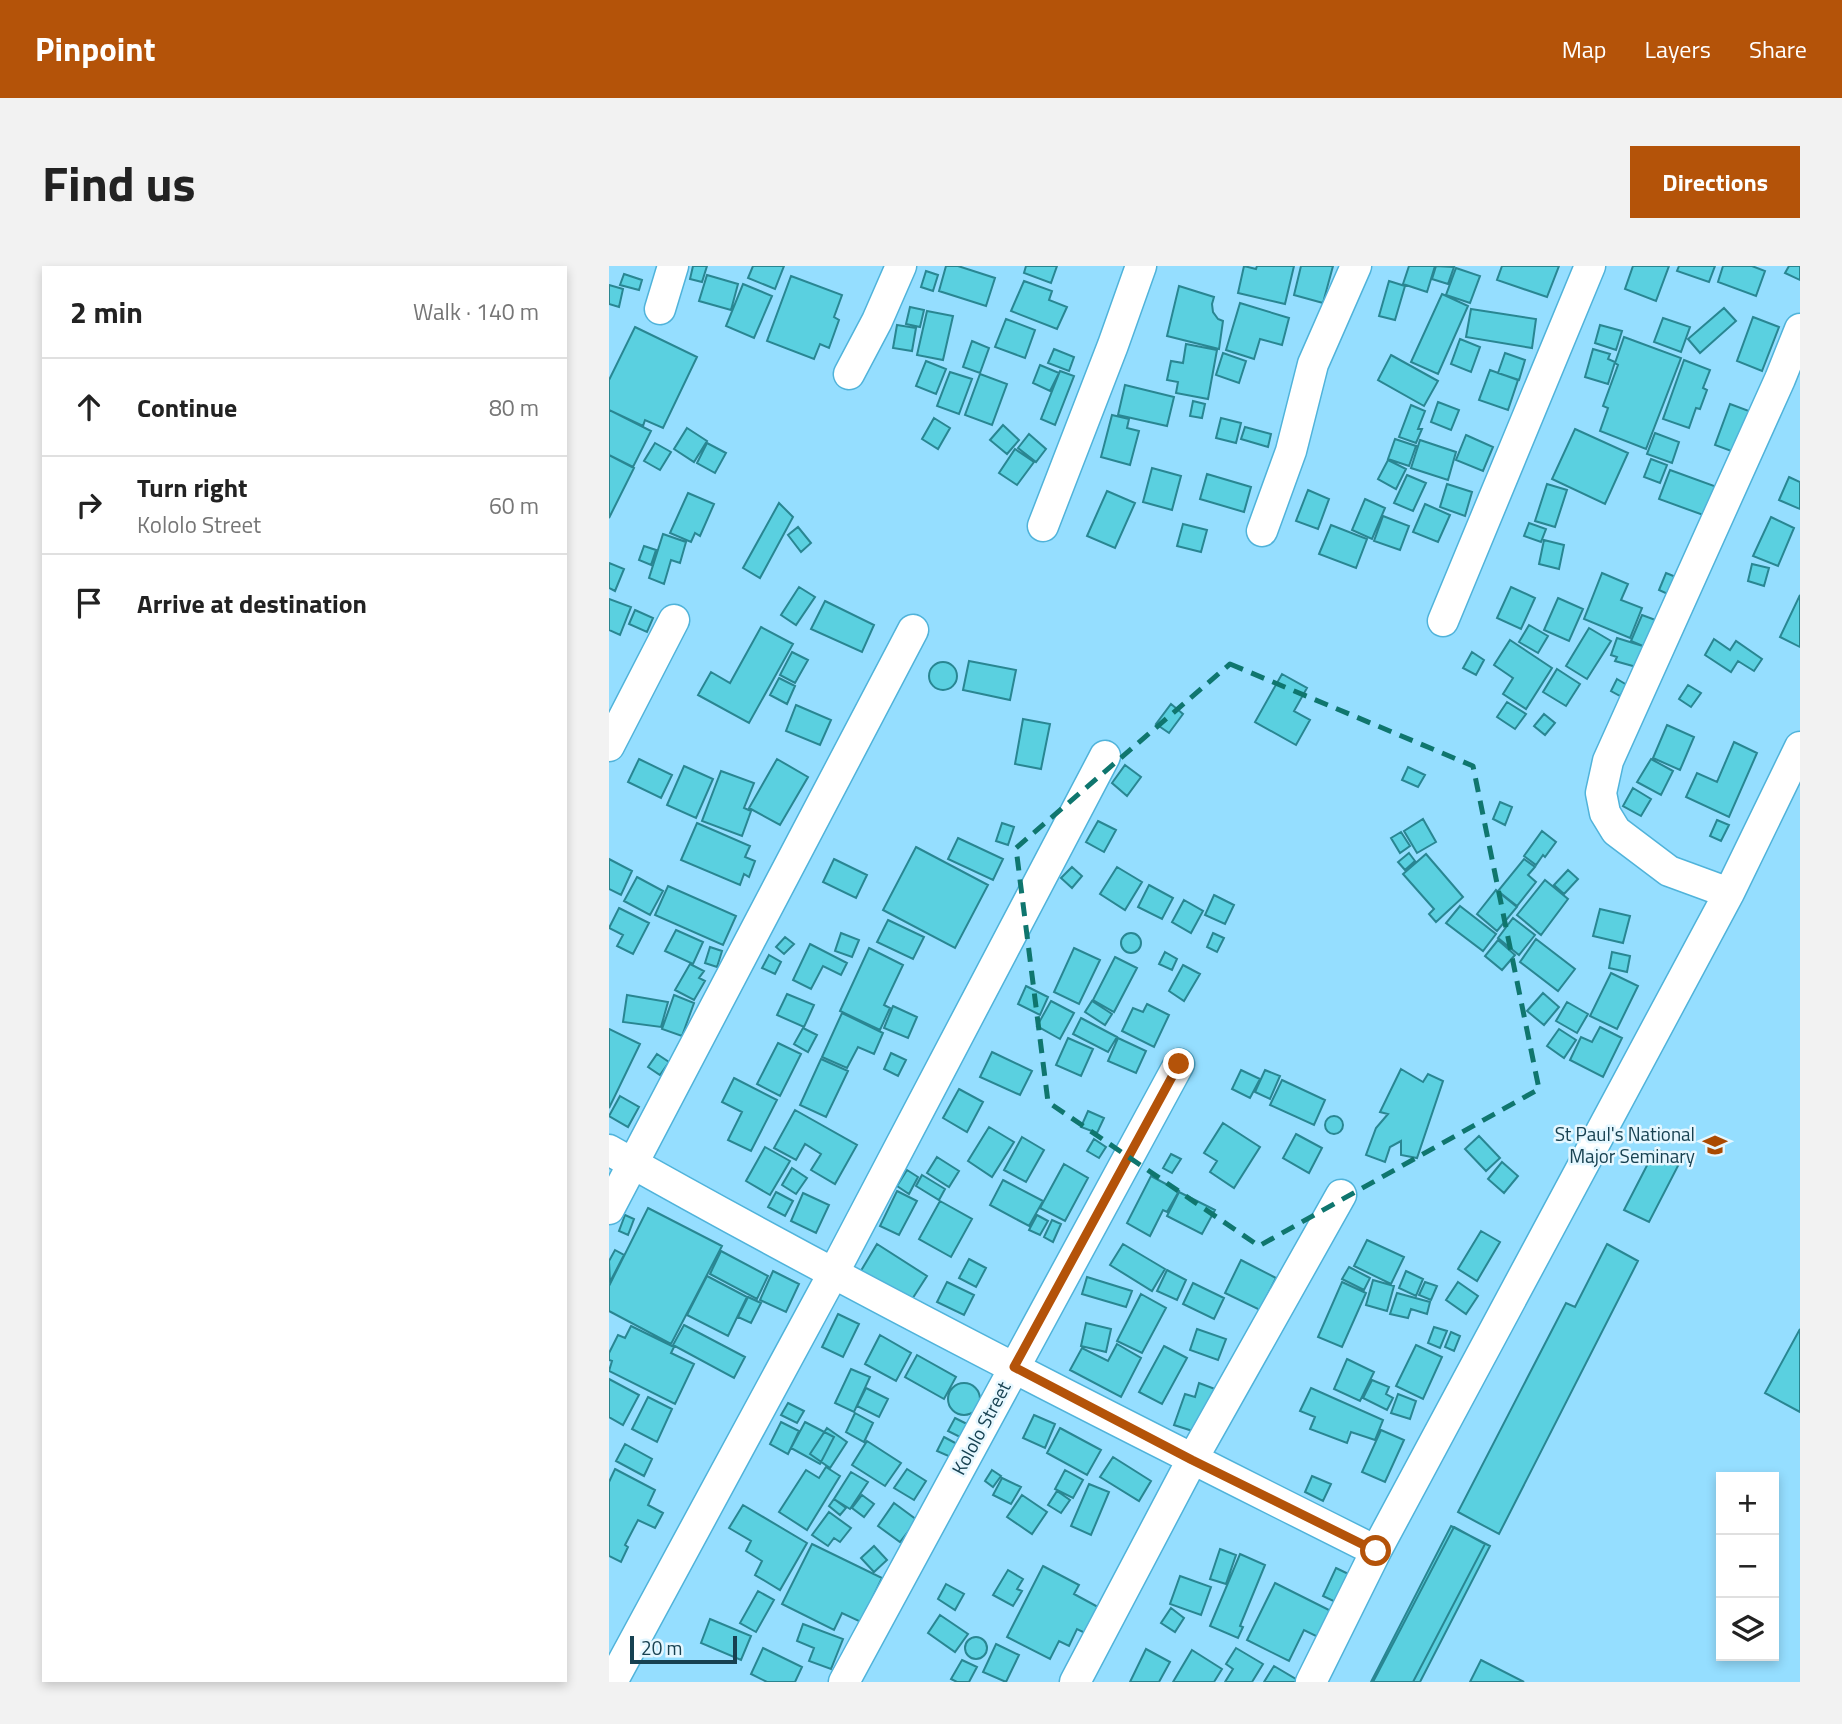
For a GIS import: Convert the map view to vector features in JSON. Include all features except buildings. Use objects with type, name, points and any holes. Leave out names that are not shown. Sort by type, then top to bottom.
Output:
[{"type":"street","points":[[660,309],[673,266]]},
{"type":"street","points":[[849,374],[877,321],[901,266]]},
{"type":"street","points":[[1043,526],[1141,266]]},
{"type":"street","points":[[1262,531],[1291,451],[1314,364],[1356,266]]},
{"type":"street","points":[[1443,621],[1590,266]]},
{"type":"street","points":[[1729,892],[1669,871],[1616,831],[1605,813],[1601,793],[1608,761],[1800,329]]},
{"type":"street","points":[[609,746],[674,620]]},
{"type":"street","points":[[609,1209],[620,1157],[913,630]]},
{"type":"street","points":[[1311,1682],[1376,1551],[1729,892],[1800,747]]},
{"type":"street","points":[[612,1682],[834,1272],[1105,755]]},
{"type":"street","name":"Kololo Street","points":[[843,1682],[1179,1064]]},
{"type":"street","points":[[620,1157],[1192,1460],[1376,1551]]},
{"type":"street","points":[[1075,1682],[1192,1460],[1341,1195]]},
{"type":"highlighted area","points":[[1230,664],[1473,766],[1539,1089],[1259,1246],[1048,1102],[1016,848]]},
{"type":"place","name":"St Paul's National Major Seminary","points":[[1715,1145]]},
{"type":"route","points":[[1179,1064],[1014,1367],[1192,1460],[1376,1551]]}]
